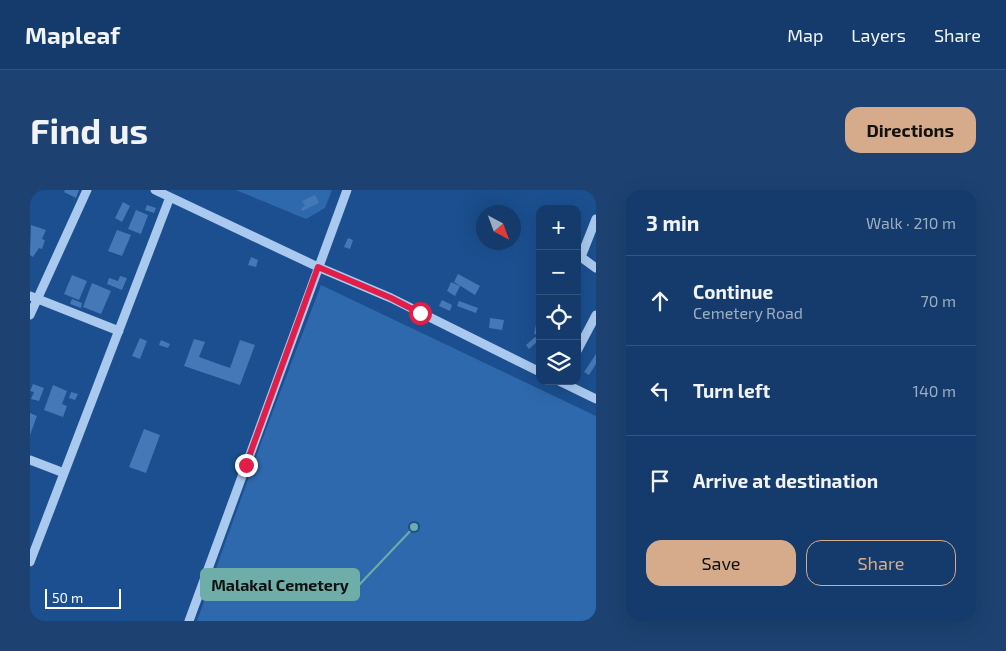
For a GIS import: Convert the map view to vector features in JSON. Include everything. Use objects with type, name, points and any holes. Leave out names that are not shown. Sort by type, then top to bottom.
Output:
[{"type":"street","points":[[30,315],[33,298],[55,263],[87,190]]},
{"type":"street","points":[[155,190],[318,267],[391,298],[536,370]]},
{"type":"street","points":[[189,621],[347,190]]},
{"type":"street","points":[[30,562],[170,197]]},
{"type":"street","points":[[596,219],[581,258],[596,268]]},
{"type":"street","points":[[33,298],[119,331]]},
{"type":"street","points":[[581,343],[596,315]]},
{"type":"street","points":[[566,385],[596,399]]},
{"type":"street","points":[[30,460],[64,473]]},
{"type":"shaded area","points":[[236,190],[332,190],[325,208],[306,219]]},
{"type":"shaded area","points":[[321,285],[596,416],[596,621],[197,621],[265,432]]},
{"type":"building","points":[[65,190],[79,190],[76,198],[64,192]]},
{"type":"building","points":[[315,195],[319,203],[302,211],[301,208],[305,206],[302,201]]},
{"type":"building","points":[[123,202],[130,206],[122,222],[115,218]]},
{"type":"building","points":[[147,205],[156,208],[154,213],[145,210]]},
{"type":"building","points":[[136,210],[148,215],[141,234],[128,229]]},
{"type":"building","points":[[31,225],[46,230],[42,239],[45,240],[42,249],[39,248],[33,257],[30,255]]},
{"type":"building","points":[[117,230],[131,235],[122,256],[108,251]]},
{"type":"building","points":[[348,238],[353,240],[350,249],[344,247]]},
{"type":"building","points":[[251,257],[258,260],[256,267],[248,265]]},
{"type":"building","points":[[458,274],[480,286],[475,295],[454,282]]},
{"type":"building","points":[[72,275],[87,281],[79,300],[64,294]]},
{"type":"building","points":[[120,276],[127,278],[122,290],[107,284],[109,278],[118,281]]},
{"type":"building","points":[[451,282],[460,286],[455,296],[447,291]]},
{"type":"building","points":[[92,283],[111,291],[101,314],[83,307]]},
{"type":"building","points":[[72,299],[82,303],[81,308],[70,304]]},
{"type":"building","points":[[442,300],[452,305],[450,311],[439,306]]},
{"type":"building","points":[[459,301],[478,308],[476,313],[457,306]]},
{"type":"building","points":[[490,318],[504,320],[502,330],[489,328]]},
{"type":"building","points":[[140,338],[147,341],[140,359],[132,356]]},
{"type":"building","points":[[536,338],[536,343],[529,349],[526,345]]},
{"type":"building","points":[[194,339],[205,342],[199,357],[230,368],[240,340],[255,345],[240,385],[184,366]]},
{"type":"building","points":[[161,340],[170,344],[168,348],[159,345]]},
{"type":"building","points":[[596,354],[596,364],[589,375],[584,372]]},
{"type":"building","points":[[33,384],[44,388],[39,401],[31,399],[34,392],[30,391]]},
{"type":"building","points":[[53,385],[67,391],[62,404],[67,406],[63,417],[44,410]]},
{"type":"building","points":[[71,392],[78,394],[75,400],[69,398]]},
{"type":"building","points":[[30,413],[37,416],[30,435]]},
{"type":"building","points":[[144,429],[160,435],[146,473],[129,467]]},
{"type":"place","name":"Malakal Cemetery","points":[[414,527]]},
{"type":"route","points":[[246,465],[318,267],[391,298],[420,313]]}]
